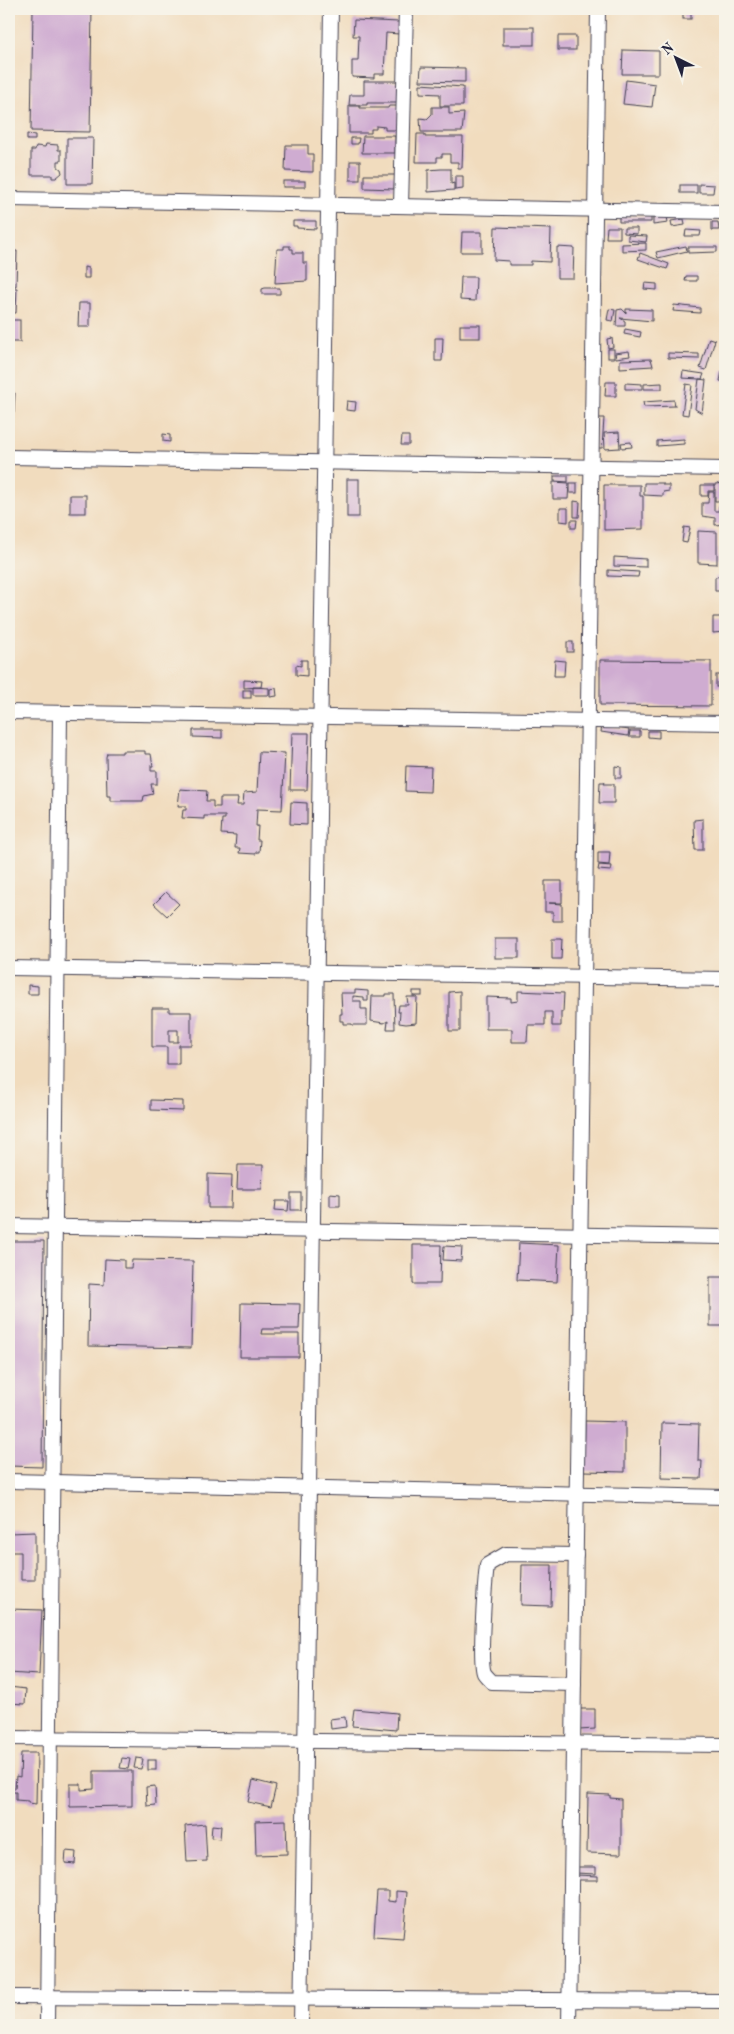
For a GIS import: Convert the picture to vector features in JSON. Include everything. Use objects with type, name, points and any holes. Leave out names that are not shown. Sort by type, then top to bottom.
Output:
[{"type":"street","points":[[301,2025],[330,9]]},
{"type":"street","points":[[401,206],[406,9]]},
{"type":"street","points":[[569,2025],[598,9]]},
{"type":"street","points":[[9,199],[725,212]]},
{"type":"street","points":[[9,457],[725,469]]},
{"type":"street","points":[[9,712],[725,723]]},
{"type":"street","points":[[47,2025],[60,713]]},
{"type":"street","points":[[9,968],[725,979]]},
{"type":"street","points":[[9,1226],[725,1237]]},
{"type":"street","points":[[9,1481],[725,1497]]},
{"type":"street","points":[[574,1684],[492,1682],[484,1673],[484,1583],[487,1565],[506,1554],[576,1555]]},
{"type":"street","points":[[9,1738],[725,1745]]},
{"type":"street","points":[[9,1997],[725,2001]]},
{"type":"building","points":[[33,9],[92,9],[90,132],[31,131]]},
{"type":"building","points":[[683,10],[691,10],[691,19],[683,19]]},
{"type":"building","points":[[354,20],[399,22],[399,34],[386,33],[384,74],[374,74],[374,78],[352,77],[352,61],[358,61],[359,36],[353,36]]},
{"type":"building","points":[[503,27],[534,27],[534,45],[503,45]]},
{"type":"building","points":[[558,36],[576,36],[576,50],[558,50]]},
{"type":"building","points":[[623,50],[659,51],[659,74],[622,74]]},
{"type":"building","points":[[421,67],[465,68],[465,82],[420,81]]},
{"type":"building","points":[[626,80],[655,84],[652,107],[623,104]]},
{"type":"building","points":[[364,81],[400,81],[400,103],[349,105],[350,95],[364,95]]},
{"type":"building","points":[[420,84],[463,87],[463,106],[440,106],[440,94],[420,93]]},
{"type":"building","points":[[349,106],[388,108],[389,106],[399,106],[398,130],[385,130],[385,127],[376,126],[376,129],[371,129],[371,133],[349,133]]},
{"type":"building","points":[[432,107],[449,107],[449,114],[464,113],[462,132],[421,132],[420,118],[427,119],[432,114]]},
{"type":"building","points":[[27,134],[35,135],[35,140],[27,140]]},
{"type":"building","points":[[417,134],[425,134],[425,137],[463,137],[462,168],[458,168],[458,162],[450,162],[450,154],[442,154],[442,157],[437,157],[437,162],[416,162]]},
{"type":"building","points":[[363,136],[395,136],[395,153],[362,153]]},
{"type":"building","points":[[67,138],[93,138],[92,184],[67,184]]},
{"type":"building","points":[[351,138],[359,138],[358,144],[351,144]]},
{"type":"building","points":[[46,144],[58,145],[58,150],[61,150],[61,161],[58,161],[58,167],[62,173],[56,178],[52,178],[52,175],[31,175],[31,150],[35,150],[36,146],[45,147]]},
{"type":"building","points":[[286,145],[308,145],[308,154],[313,154],[313,172],[285,171]]},
{"type":"building","points":[[350,161],[360,161],[360,180],[350,180]]},
{"type":"building","points":[[451,169],[451,184],[454,183],[454,190],[428,192],[428,170]]},
{"type":"building","points":[[364,175],[395,175],[394,189],[364,188]]},
{"type":"building","points":[[455,176],[463,176],[463,189],[455,190]]},
{"type":"building","points":[[283,181],[305,181],[305,187],[283,187]]},
{"type":"building","points":[[699,184],[714,185],[713,193],[699,193]]},
{"type":"building","points":[[680,185],[697,185],[697,193],[680,193]]},
{"type":"building","points":[[651,216],[651,222],[619,222],[619,217]]},
{"type":"building","points":[[667,216],[668,223],[653,225],[653,218]]},
{"type":"building","points":[[684,219],[685,225],[672,227],[671,221]]},
{"type":"building","points":[[293,221],[316,221],[316,229],[297,228],[297,226],[293,226]]},
{"type":"building","points":[[712,222],[718,222],[719,230],[712,230]]},
{"type":"building","points":[[495,227],[551,229],[550,262],[531,261],[531,265],[509,265],[509,261],[494,260]]},
{"type":"building","points":[[607,227],[620,227],[620,238],[606,238]]},
{"type":"building","points":[[624,228],[637,228],[637,234],[624,233]]},
{"type":"building","points":[[686,230],[701,231],[700,236],[685,236]]},
{"type":"building","points":[[462,232],[482,232],[482,252],[461,252]]},
{"type":"building","points":[[628,235],[647,236],[646,242],[628,240]]},
{"type":"building","points":[[646,243],[646,250],[622,251],[622,244]]},
{"type":"building","points":[[284,246],[290,246],[290,249],[293,249],[293,253],[303,253],[303,263],[307,263],[307,281],[275,283],[277,249],[284,249]]},
{"type":"building","points":[[686,246],[687,251],[658,258],[656,252]]},
{"type":"building","points":[[557,247],[574,248],[573,278],[557,278]]},
{"type":"building","points":[[688,247],[717,247],[717,252],[688,253]]},
{"type":"building","points":[[9,251],[17,251],[16,286],[9,286]]},
{"type":"building","points":[[640,253],[669,264],[667,269],[638,259]]},
{"type":"building","points":[[84,267],[89,268],[89,278],[84,278]]},
{"type":"building","points":[[686,276],[697,276],[697,281],[685,281]]},
{"type":"building","points":[[461,277],[476,277],[475,301],[460,300]]},
{"type":"building","points":[[645,283],[657,284],[657,290],[644,289]]},
{"type":"building","points":[[9,288],[17,288],[16,313],[9,313]]},
{"type":"building","points":[[280,288],[280,294],[262,294],[262,289]]},
{"type":"building","points":[[79,303],[90,303],[90,327],[78,327]]},
{"type":"building","points":[[674,305],[700,308],[700,313],[673,311]]},
{"type":"building","points":[[609,309],[615,310],[613,321],[607,320]]},
{"type":"building","points":[[622,309],[626,313],[626,309],[652,310],[652,321],[620,318],[625,321],[625,326],[616,326],[617,310]]},
{"type":"building","points":[[9,320],[20,320],[20,342],[9,342]]},
{"type":"building","points":[[460,325],[480,325],[480,338],[460,338]]},
{"type":"building","points":[[625,329],[641,332],[640,337],[624,334]]},
{"type":"building","points":[[435,338],[443,338],[442,361],[435,361]]},
{"type":"building","points":[[612,338],[613,347],[608,348],[607,339]]},
{"type":"building","points":[[709,338],[715,340],[706,370],[700,368]]},
{"type":"building","points":[[608,349],[614,349],[614,358],[608,358]]},
{"type":"building","points":[[629,351],[630,356],[616,358],[615,353]]},
{"type":"building","points":[[668,353],[699,354],[699,359],[668,358]]},
{"type":"building","points":[[651,359],[653,366],[620,368],[620,360]]},
{"type":"building","points":[[683,371],[704,374],[702,379],[682,378]]},
{"type":"building","points":[[722,371],[725,371],[725,382],[720,381]]},
{"type":"building","points":[[699,379],[706,380],[702,413],[695,409]]},
{"type":"building","points":[[606,382],[616,382],[616,396],[605,396]]},
{"type":"building","points":[[625,383],[642,384],[642,389],[625,389]]},
{"type":"building","points":[[662,383],[662,389],[644,389],[644,384]]},
{"type":"building","points":[[686,384],[692,385],[688,415],[682,414]]},
{"type":"building","points":[[9,393],[15,393],[14,412],[9,412]]},
{"type":"building","points":[[674,400],[675,406],[644,407],[643,402]]},
{"type":"building","points":[[347,401],[356,402],[355,411],[346,410]]},
{"type":"building","points":[[598,418],[604,418],[602,448],[596,448]]},
{"type":"building","points":[[619,432],[620,448],[605,449],[604,433]]},
{"type":"building","points":[[163,434],[170,435],[170,442],[163,441]]},
{"type":"building","points":[[402,436],[409,436],[409,445],[401,445]]},
{"type":"building","points":[[684,439],[684,444],[657,446],[657,441]]},
{"type":"building","points":[[631,442],[632,447],[622,448],[621,443]]},
{"type":"building","points":[[554,476],[568,476],[568,482],[554,481]]},
{"type":"building","points":[[347,479],[359,479],[359,517],[347,517]]},
{"type":"building","points":[[553,482],[569,483],[568,499],[553,499]]},
{"type":"building","points":[[570,483],[577,483],[577,493],[570,493]]},
{"type":"building","points":[[644,483],[663,483],[663,485],[669,485],[669,491],[663,492],[663,496],[644,495]]},
{"type":"building","points":[[725,483],[725,501],[715,501],[715,484]]},
{"type":"building","points":[[604,485],[640,485],[640,496],[643,496],[643,529],[604,530]]},
{"type":"building","points":[[701,485],[714,485],[714,491],[708,491],[708,496],[701,496]]},
{"type":"building","points":[[709,492],[714,492],[714,511],[719,511],[719,506],[725,506],[725,524],[715,525],[715,518],[702,516],[702,503],[708,503]]},
{"type":"building","points":[[70,495],[86,495],[86,513],[70,513]]},
{"type":"building","points":[[574,501],[580,502],[579,517],[574,517]]},
{"type":"building","points":[[560,508],[568,508],[568,522],[560,521]]},
{"type":"building","points":[[571,520],[577,520],[576,528],[571,528]]},
{"type":"building","points":[[684,527],[690,528],[687,543],[682,542]]},
{"type":"building","points":[[698,531],[717,532],[717,564],[698,563]]},
{"type":"building","points":[[614,557],[646,559],[646,567],[614,566]]},
{"type":"building","points":[[608,570],[639,572],[638,577],[608,576]]},
{"type":"building","points":[[725,576],[725,591],[715,591],[715,577]]},
{"type":"building","points":[[713,617],[725,617],[725,632],[713,633]]},
{"type":"building","points":[[567,642],[573,642],[573,652],[567,652]]},
{"type":"building","points":[[301,660],[307,660],[307,676],[296,675],[296,665],[301,666]]},
{"type":"building","points":[[555,660],[565,661],[564,676],[554,676]]},
{"type":"building","points":[[600,660],[711,661],[711,706],[600,705]]},
{"type":"building","points":[[716,675],[725,675],[725,687],[716,687]]},
{"type":"building","points":[[244,680],[262,681],[261,687],[244,688]]},
{"type":"building","points":[[253,687],[269,688],[269,695],[253,695]]},
{"type":"building","points":[[276,688],[277,696],[270,697],[270,689]]},
{"type":"building","points":[[243,690],[251,690],[251,698],[243,698]]},
{"type":"building","points":[[602,726],[629,730],[628,736],[601,732]]},
{"type":"building","points":[[193,730],[222,730],[222,738],[193,737]]},
{"type":"building","points":[[630,731],[640,731],[640,737],[629,737]]},
{"type":"building","points":[[648,731],[659,731],[659,738],[648,737]]},
{"type":"building","points":[[292,733],[309,733],[307,790],[290,790]]},
{"type":"building","points":[[122,751],[145,751],[145,754],[151,754],[153,766],[151,766],[151,771],[157,771],[157,784],[151,784],[153,794],[144,796],[143,801],[111,801],[111,796],[107,796],[107,753],[122,753]]},
{"type":"building","points":[[259,752],[285,753],[282,810],[257,809],[256,826],[258,826],[257,840],[260,840],[259,852],[256,852],[256,854],[239,853],[240,848],[235,848],[236,835],[221,834],[222,819],[225,819],[225,816],[204,816],[204,819],[182,818],[183,810],[186,810],[186,806],[178,806],[180,789],[207,791],[206,801],[213,801],[213,807],[220,807],[220,798],[238,798],[237,805],[243,805],[244,793],[257,792]]},
{"type":"building","points":[[406,766],[431,767],[430,792],[405,791]]},
{"type":"building","points":[[615,766],[621,767],[621,778],[615,778]]},
{"type":"building","points":[[600,782],[614,784],[614,803],[599,803]]},
{"type":"building","points":[[291,802],[307,803],[307,825],[290,824]]},
{"type":"building","points":[[703,819],[703,850],[695,850],[694,820]]},
{"type":"building","points":[[598,852],[610,852],[609,865],[598,864]]},
{"type":"building","points":[[599,865],[612,866],[611,871],[598,870]]},
{"type":"building","points":[[545,881],[562,881],[562,903],[549,903],[562,904],[562,921],[553,921],[553,912],[545,912]]},
{"type":"building","points":[[166,892],[179,904],[167,916],[154,904]]},
{"type":"building","points":[[495,939],[519,939],[519,958],[495,958]]},
{"type":"building","points":[[552,939],[562,939],[561,959],[552,959]]},
{"type":"building","points":[[28,985],[38,986],[38,994],[28,994]]},
{"type":"building","points":[[355,990],[368,991],[368,1001],[364,1001],[364,997],[353,996],[353,1001],[361,1001],[361,1009],[367,1009],[367,1025],[343,1024],[343,1021],[340,1021],[340,1014],[342,1014],[341,993],[355,993]]},
{"type":"building","points":[[413,991],[422,991],[422,996],[413,996]]},
{"type":"building","points":[[460,991],[460,1031],[449,1031],[449,992]]},
{"type":"building","points":[[518,991],[564,993],[561,1026],[552,1026],[552,1012],[545,1012],[545,1025],[528,1025],[527,1042],[512,1042],[512,1029],[486,1029],[486,997],[511,998],[511,1002],[518,1001]]},
{"type":"building","points":[[386,994],[394,994],[395,1029],[387,1029],[388,1021],[384,1023],[371,1021],[372,996],[386,996]]},
{"type":"building","points":[[407,997],[417,997],[416,1023],[399,1023],[399,1005],[408,1005]]},
{"type":"building","points":[[152,1008],[169,1008],[169,1012],[191,1012],[191,1045],[179,1045],[179,1064],[167,1064],[167,1047],[152,1047]],"holes":[[[169,1030],[178,1030],[178,1042],[169,1042]]]},
{"type":"building","points":[[151,1100],[183,1101],[183,1111],[151,1110]]},
{"type":"building","points":[[238,1165],[263,1165],[262,1189],[237,1189]]},
{"type":"building","points":[[208,1174],[232,1175],[231,1208],[208,1208]]},
{"type":"building","points":[[291,1193],[301,1193],[301,1210],[291,1210]]},
{"type":"building","points":[[330,1193],[340,1194],[340,1206],[330,1206]]},
{"type":"building","points":[[276,1201],[289,1201],[288,1211],[275,1210]]},
{"type":"building","points":[[9,1241],[44,1241],[42,1467],[9,1466]]},
{"type":"building","points":[[519,1243],[559,1245],[557,1282],[517,1280]]},
{"type":"building","points":[[413,1245],[441,1245],[440,1284],[413,1284]]},
{"type":"building","points":[[444,1246],[462,1247],[461,1261],[443,1260]]},
{"type":"building","points":[[105,1259],[124,1260],[124,1268],[131,1268],[132,1260],[193,1261],[191,1348],[88,1346],[89,1284],[104,1285]]},
{"type":"building","points":[[710,1277],[725,1277],[725,1326],[710,1326]]},
{"type":"building","points":[[241,1303],[300,1304],[299,1329],[262,1329],[261,1334],[299,1334],[299,1357],[240,1357]]},
{"type":"building","points":[[585,1421],[625,1422],[625,1472],[584,1471]]},
{"type":"building","points":[[662,1423],[699,1424],[698,1461],[702,1461],[701,1479],[661,1478]]},
{"type":"building","points":[[35,1532],[35,1580],[21,1580],[21,1552],[9,1552],[9,1533]]},
{"type":"building","points":[[522,1565],[552,1565],[551,1606],[521,1605]]},
{"type":"building","points":[[9,1609],[42,1610],[39,1675],[9,1673]]},
{"type":"building","points":[[9,1687],[26,1689],[25,1704],[9,1703]]},
{"type":"building","points":[[354,1709],[397,1713],[396,1730],[352,1726]]},
{"type":"building","points":[[579,1709],[595,1709],[595,1729],[579,1730]]},
{"type":"building","points":[[345,1717],[346,1727],[331,1729],[330,1719]]},
{"type":"building","points":[[9,1753],[11,1753],[11,1788],[15,1788],[16,1776],[20,1777],[21,1753],[37,1753],[36,1804],[16,1800],[16,1792],[12,1792],[11,1800],[9,1800]]},
{"type":"building","points":[[122,1758],[130,1759],[128,1769],[120,1768]]},
{"type":"building","points":[[136,1758],[143,1759],[141,1769],[134,1768]]},
{"type":"building","points":[[148,1760],[156,1760],[156,1770],[148,1770]]},
{"type":"building","points":[[94,1771],[132,1771],[132,1806],[70,1807],[70,1784],[81,1784],[81,1790],[94,1789]]},
{"type":"building","points":[[253,1780],[276,1786],[271,1807],[248,1802]]},
{"type":"building","points":[[155,1786],[156,1805],[147,1806],[146,1787]]},
{"type":"building","points":[[588,1794],[610,1795],[610,1798],[621,1799],[621,1854],[587,1853]]},
{"type":"building","points":[[286,1820],[287,1854],[256,1855],[255,1821]]},
{"type":"building","points":[[205,1824],[207,1861],[187,1862],[185,1826]]},
{"type":"building","points":[[212,1825],[221,1826],[220,1839],[211,1838]]},
{"type":"building","points":[[66,1851],[76,1852],[75,1864],[65,1863]]},
{"type":"building","points":[[576,1867],[596,1867],[596,1874],[576,1873]]},
{"type":"building","points":[[576,1875],[598,1876],[598,1880],[576,1880]]},
{"type":"building","points":[[377,1891],[388,1891],[388,1901],[396,1902],[396,1891],[407,1892],[403,1938],[374,1936]]}]
